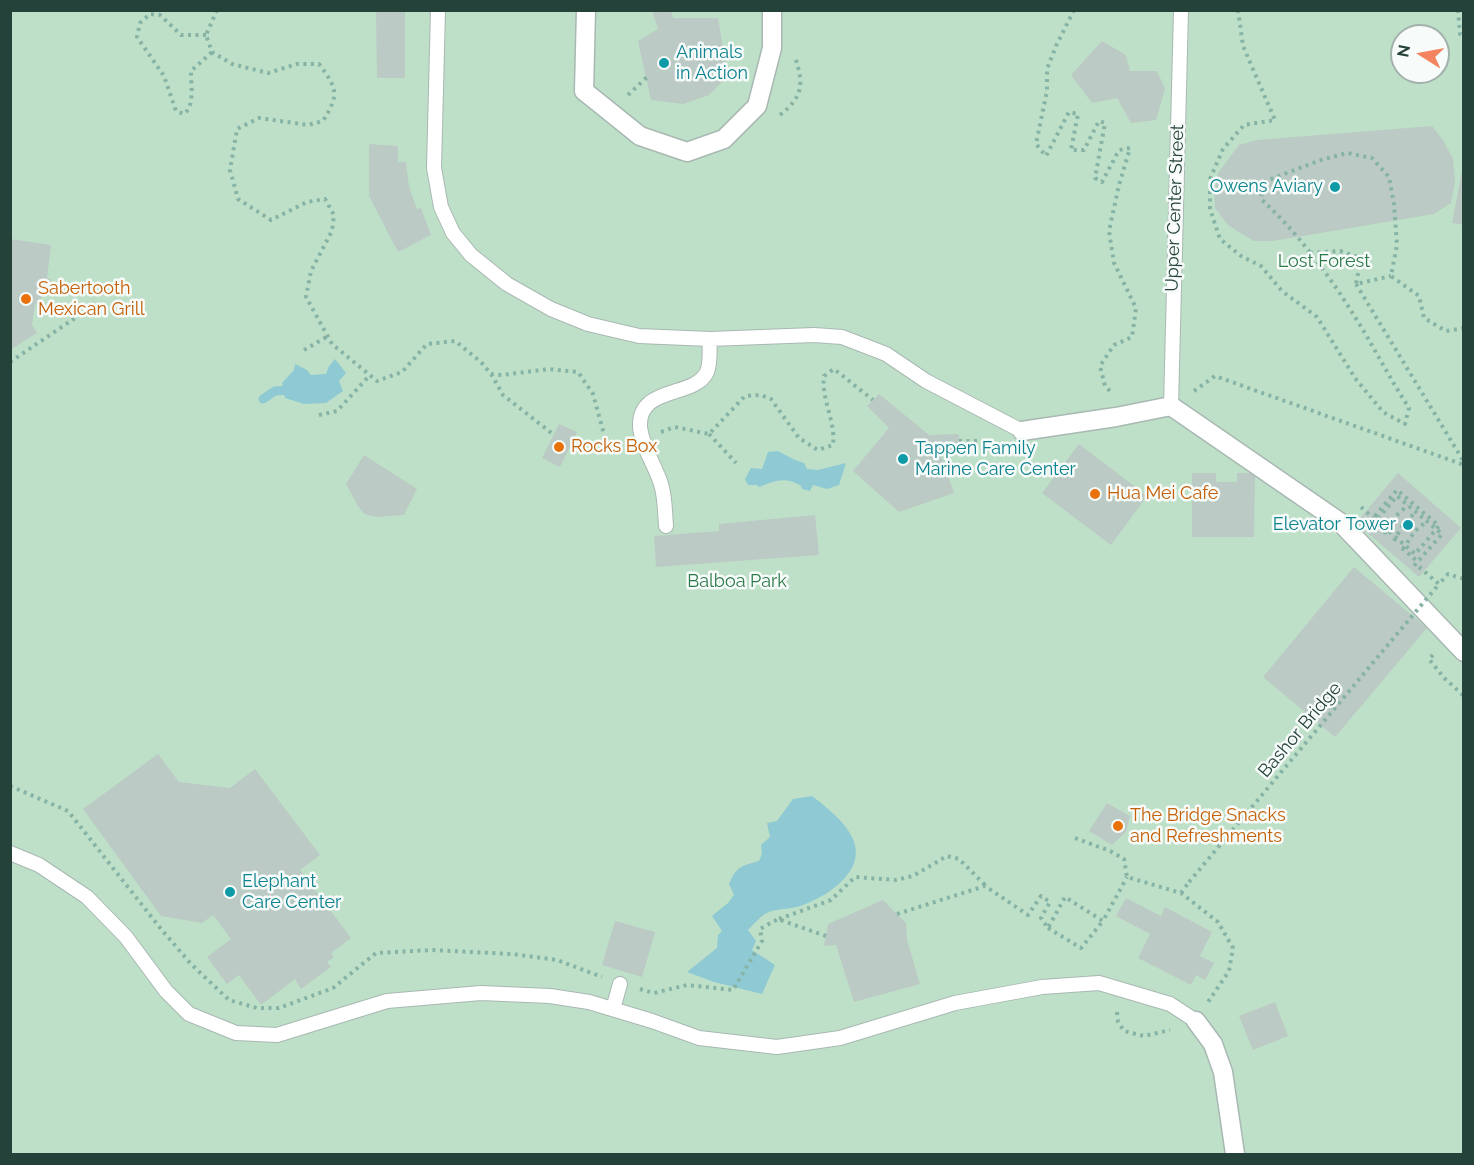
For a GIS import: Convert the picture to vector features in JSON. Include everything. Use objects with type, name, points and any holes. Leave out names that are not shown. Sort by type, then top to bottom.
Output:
[{"type":"street","points":[[586,10],[584,91],[640,136],[687,152],[724,139],[756,106],[772,48],[772,10]]},
{"type":"street","points":[[1022,431],[1171,406],[1341,523],[1464,652]]},
{"type":"street","points":[[1196,1021],[1213,1044],[1223,1072],[1235,1155]]},
{"type":"lane","points":[[438,10],[434,168],[441,207],[453,232],[471,255],[507,284],[551,309],[588,324],[639,336],[710,339],[814,335],[842,338],[886,354],[926,381],[1022,431]]},
{"type":"lane","name":"Upper Center Street","points":[[1171,406],[1181,10]]},
{"type":"lane","points":[[666,526],[662,486],[649,458],[640,426],[644,411],[654,399],[700,381],[708,371],[710,339]]},
{"type":"lane","points":[[10,852],[39,865],[87,897],[126,937],[166,991],[189,1014],[236,1033],[277,1035],[387,1001],[481,993],[550,996],[589,1002],[699,1038],[777,1047],[840,1038],[956,1003],[1042,987],[1099,983],[1170,1004],[1196,1021]]},
{"type":"lane","points":[[614,1009],[620,984]]},
{"type":"path","points":[[217,10],[207,35],[212,52],[232,64],[268,73],[297,64],[319,64],[332,82],[335,101],[323,121],[308,125],[259,118],[237,129],[230,170],[238,199],[271,220],[307,202],[325,199],[334,215],[332,231],[311,271],[306,297],[332,344],[377,381],[402,372],[427,344],[455,341],[481,362],[502,395],[554,435]]},
{"type":"path","points":[[1074,10],[1056,45],[1047,69],[1047,92],[1036,144],[1046,156],[1069,112],[1077,114],[1071,150],[1084,150],[1099,121],[1105,123],[1095,178],[1102,182],[1119,150],[1130,148],[1109,231],[1114,262],[1136,308],[1132,337],[1114,345],[1100,366],[1106,386],[1131,414]]},
{"type":"path","points":[[1238,10],[1243,46],[1275,120],[1244,125],[1224,149],[1210,179],[1210,209],[1220,239],[1241,256],[1260,266],[1282,291],[1317,316],[1355,378],[1383,412],[1405,424],[1409,408],[1392,383],[1356,318],[1326,274],[1285,222],[1261,199],[1263,182],[1321,160],[1347,153],[1372,158],[1389,177],[1394,204],[1397,245],[1391,276]]},
{"type":"path","points":[[1458,10],[1460,34],[1464,37]]},
{"type":"path","points":[[207,35],[181,35],[160,15],[150,14],[140,23],[137,37],[164,76],[176,111],[184,114],[189,111],[191,104],[191,71],[212,52]]},
{"type":"path","points":[[1310,253],[1340,251],[1360,258],[1356,284],[1464,464]]},
{"type":"path","points":[[1356,284],[1391,276],[1419,296],[1424,318],[1446,331],[1464,328]]},
{"type":"path","points":[[10,362],[78,316]]},
{"type":"path","points":[[304,350],[328,336]]},
{"type":"path","points":[[490,374],[502,375],[549,369],[578,372],[593,394],[605,438],[622,448],[675,427],[709,434],[736,463]]},
{"type":"path","points":[[709,434],[745,396],[761,395],[771,399],[799,438],[818,450],[833,445],[834,434],[822,389],[824,376],[834,369],[873,400]]},
{"type":"path","points":[[319,415],[337,411],[370,375]]},
{"type":"path","points":[[1215,376],[1464,464]]},
{"type":"path","points":[[1361,507],[1370,515],[1379,523],[1388,530],[1415,554],[1439,526],[1398,490],[1376,515],[1369,523]]},
{"type":"path","points":[[1400,584],[1418,564],[1442,534],[1397,496],[1373,525],[1403,549],[1418,564],[1439,584],[1448,574],[1464,579]]},
{"type":"path","points":[[1384,534],[1396,516],[1408,505]]},
{"type":"path","points":[[1394,541],[1404,523],[1416,512]]},
{"type":"path","points":[[1403,549],[1415,531],[1427,522]]},
{"type":"path","name":"Bashor Bridge","points":[[1181,893],[1439,584]]},
{"type":"path","points":[[10,786],[68,811],[191,964],[229,1000],[257,1008],[279,1008],[333,988],[376,953],[432,950],[512,954],[557,960],[620,984],[654,993],[687,985],[733,990],[762,941],[760,929],[778,919],[831,900],[855,877],[896,880],[913,876],[948,856],[959,859],[985,886],[1028,915],[1041,897],[1050,902],[1041,918],[1048,928],[1081,948],[1103,921],[1126,877],[1124,859],[1110,851],[1075,838]]},
{"type":"path","points":[[1118,1012],[1118,1022],[1124,1031],[1144,1036],[1196,1021],[1229,971],[1233,948],[1218,922],[1181,893],[1126,877]]},
{"type":"path","points":[[897,914],[985,886]]},
{"type":"path","points":[[1048,928],[1065,897],[1103,921]]},
{"type":"path","points":[[778,919],[826,936]]},
{"type":"green space","name":"Balboa Park","points":[[10,11],[1463,11],[1463,1154],[11,1154]]},
{"type":"water","points":[[335,359],[346,373],[339,381],[343,391],[326,403],[304,404],[285,398],[282,383],[294,370],[295,364],[307,370],[311,375],[326,374]]},
{"type":"water","points":[[778,451],[804,463],[807,469],[818,470],[846,463],[839,485],[827,489],[813,485],[810,491],[785,480],[759,487],[748,485],[745,479],[751,468],[762,469],[768,452]]},
{"type":"water","points":[[812,796],[842,823],[855,844],[856,855],[852,867],[843,880],[812,901],[796,907],[769,912],[748,930],[756,941],[752,950],[775,965],[762,994],[714,982],[687,972],[717,948],[718,935],[722,931],[712,916],[734,895],[729,884],[737,870],[759,861],[762,854],[761,845],[770,837],[767,823],[777,821],[793,799]]},
{"type":"building","points":[[376,10],[405,10],[405,78],[377,78]]},
{"type":"building","points":[[652,10],[671,10],[673,18],[718,18],[728,76],[709,95],[683,104],[651,100],[638,41],[658,29]]},
{"type":"building","points":[[1102,41],[1126,55],[1130,71],[1157,71],[1165,89],[1156,120],[1131,123],[1117,98],[1092,103],[1071,75]]},
{"type":"building","name":"Owens Aviary","points":[[1432,126],[1453,159],[1455,181],[1451,203],[1434,214],[1273,241],[1254,241],[1227,224],[1215,208],[1214,193],[1218,173],[1239,145],[1257,140]]},
{"type":"building","points":[[369,144],[398,146],[398,162],[406,162],[409,187],[417,209],[421,208],[431,235],[398,252],[369,196]]},
{"type":"building","points":[[1462,171],[1464,171],[1464,225],[1452,223]]},
{"type":"building","name":"Sabertooth Mexican Grill","points":[[10,239],[51,245],[47,278],[51,279],[49,293],[42,292],[40,305],[35,304],[32,325],[37,333],[10,350]]},
{"type":"building","name":"Tappen Family Marine Care Center","points":[[879,394],[929,435],[959,434],[960,452],[940,452],[954,493],[899,512],[853,471],[889,428],[867,406]]},
{"type":"building","name":"Rocks Box","points":[[559,424],[577,432],[560,467],[542,458]]},
{"type":"building","name":"Hua Mei Cafe","points":[[1079,444],[1147,496],[1111,545],[1042,493]]},
{"type":"building","points":[[364,455],[417,489],[404,515],[376,517],[364,514],[358,506],[346,484]]},
{"type":"building","points":[[1192,473],[1216,473],[1216,482],[1237,482],[1237,473],[1255,473],[1254,537],[1192,537]]},
{"type":"building","name":"Elevator Tower","points":[[1398,473],[1461,528],[1419,577],[1356,523]]},
{"type":"building","points":[[815,515],[819,555],[656,567],[654,536],[719,531],[719,524]]},
{"type":"building","points":[[1354,567],[1427,628],[1335,737],[1263,677]]},
{"type":"building","name":"Elephant Care Center","points":[[158,754],[179,782],[230,788],[255,769],[320,855],[300,870],[351,938],[331,953],[334,957],[327,962],[331,967],[301,989],[295,979],[261,1005],[239,975],[227,984],[207,957],[231,939],[213,915],[202,923],[161,916],[83,809]]},
{"type":"building","points":[[1107,803],[1130,816],[1126,832],[1112,845],[1089,831]]},
{"type":"building","points":[[1126,898],[1161,916],[1165,907],[1212,932],[1200,956],[1214,963],[1205,980],[1196,975],[1191,985],[1138,958],[1150,934],[1116,916]]},
{"type":"building","points":[[883,900],[906,923],[907,940],[920,984],[854,1002],[836,945],[824,946],[828,924]]},
{"type":"building","points":[[615,921],[655,932],[642,977],[602,965]]},
{"type":"building","points":[[1275,1002],[1288,1036],[1253,1050],[1239,1016]]},
{"type":"waterway","points":[[263,399],[275,391],[295,390]]},
{"type":"place","name":"Animals in Action","points":[[664,63]]},
{"type":"place","name":"Owens Aviary","points":[[1335,187]]},
{"type":"place","name":"Sabertooth Mexican Grill","points":[[26,299]]},
{"type":"place","name":"Rocks Box","points":[[559,447]]},
{"type":"place","name":"Tappen Family Marine Care Center","points":[[903,459]]},
{"type":"place","name":"Hua Mei Cafe","points":[[1095,494]]},
{"type":"place","name":"Elevator Tower","points":[[1408,525]]},
{"type":"place","name":"The Bridge Snacks and Refreshments","points":[[1118,826]]},
{"type":"place","name":"Elephant Care Center","points":[[230,892]]},
{"type":"park label","name":"Lost Forest","points":[[1324,262]]}]
